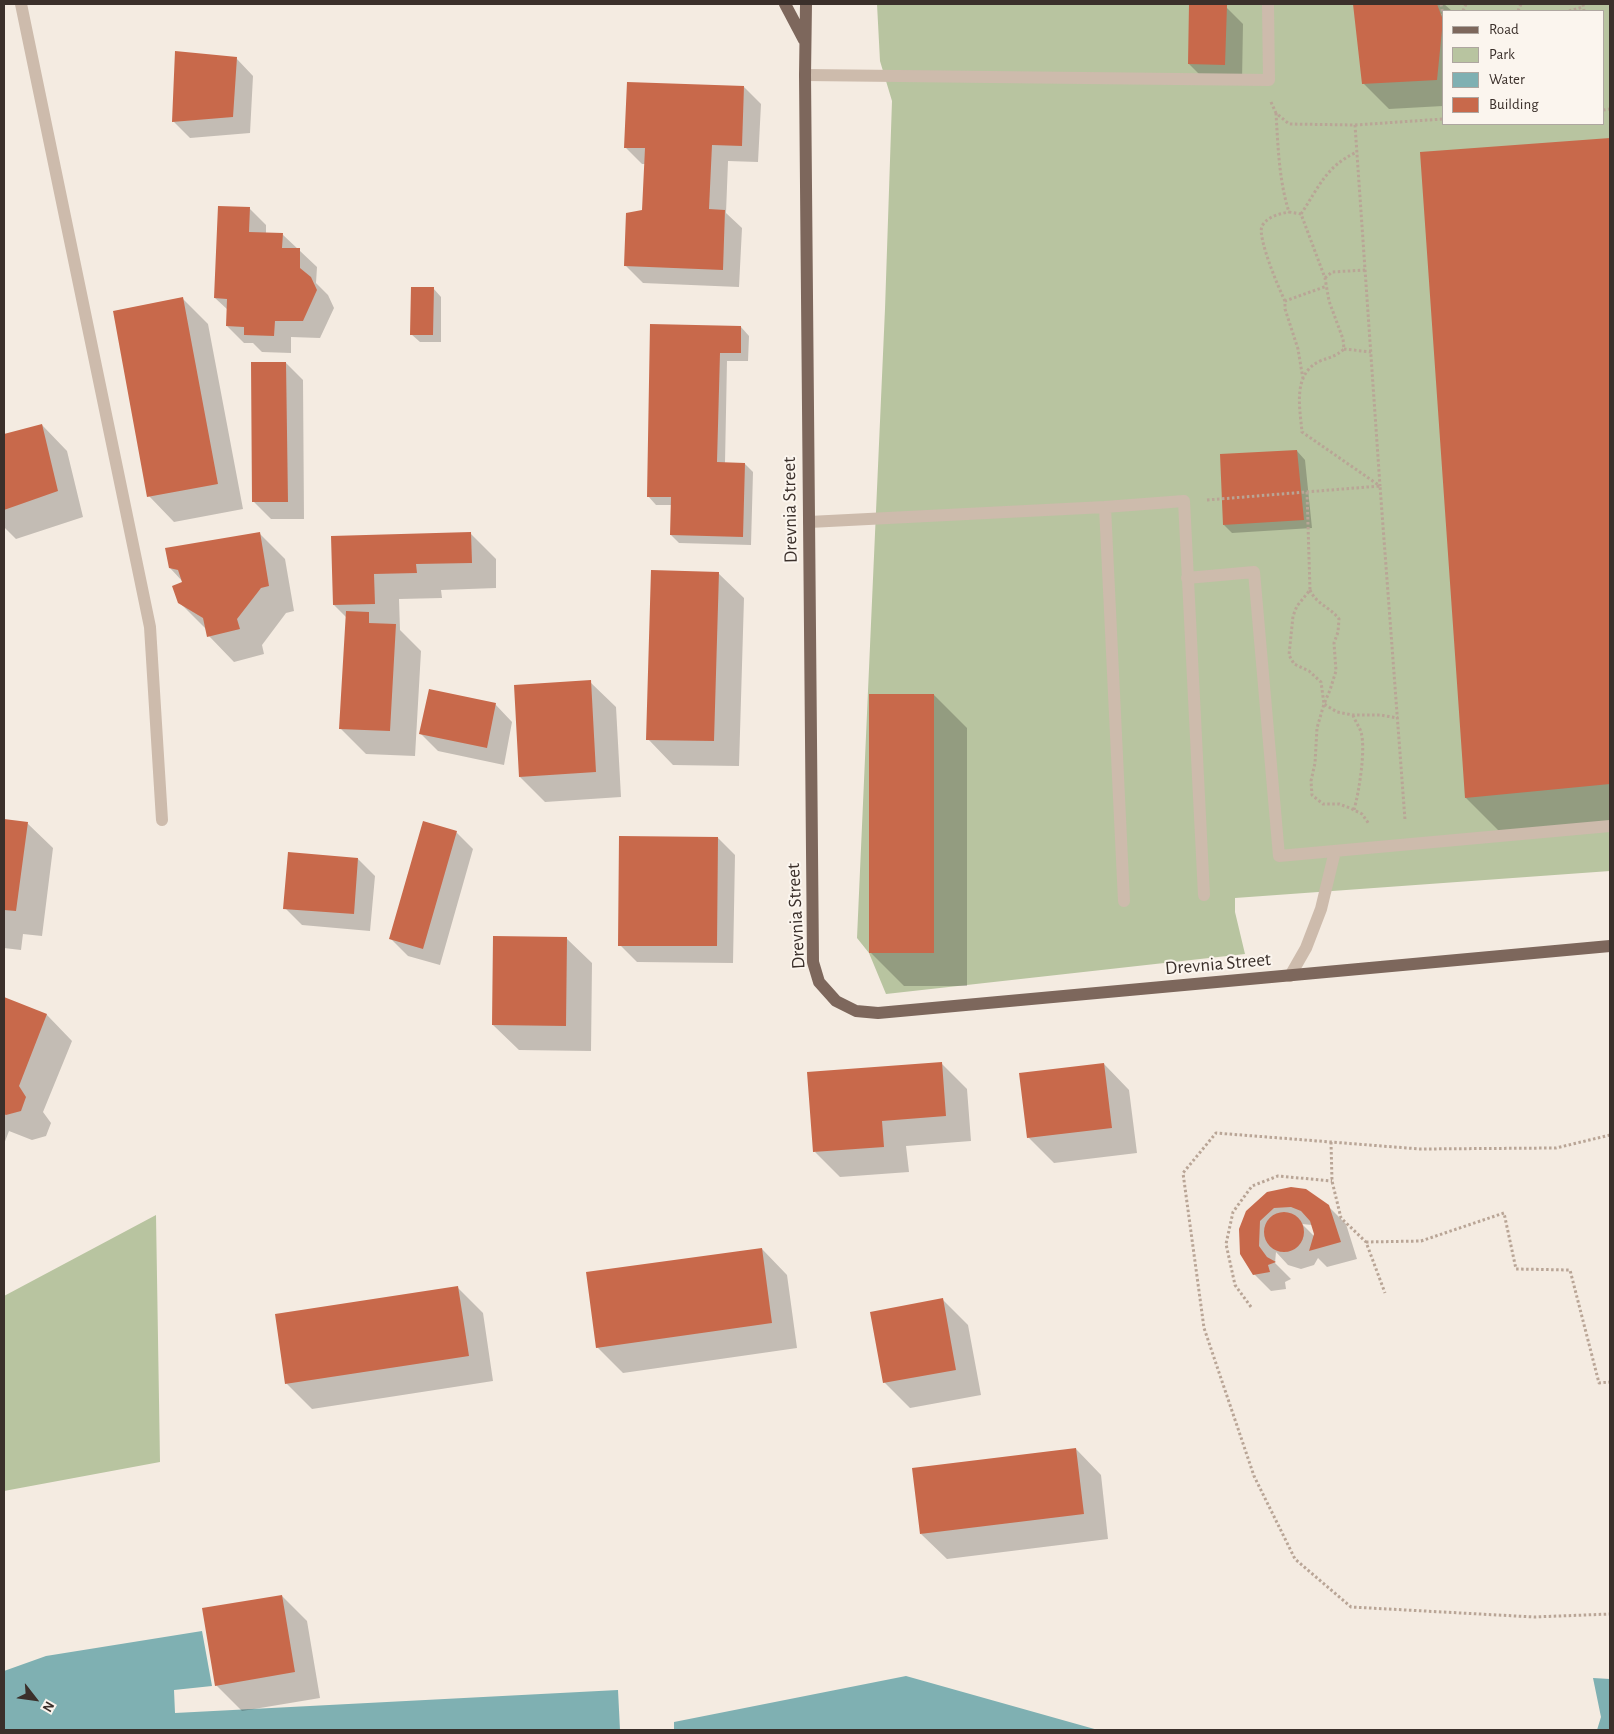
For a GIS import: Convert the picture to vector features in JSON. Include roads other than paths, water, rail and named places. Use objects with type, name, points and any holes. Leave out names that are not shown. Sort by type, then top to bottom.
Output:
[{"type":"main road","points":[[785,4],[805,43]]},
{"type":"main road","name":"Drevnia Street","points":[[806,4],[805,75],[813,962],[819,982],[836,1001],[856,1010],[878,1013],[1610,946]]},
{"type":"lane","points":[[21,4],[150,626],[162,820]]},
{"type":"lane","points":[[805,75],[1270,80],[1268,4]]},
{"type":"lane","points":[[809,522],[1105,507],[1184,501],[1204,895]]},
{"type":"lane","points":[[1105,507],[1124,901]]},
{"type":"lane","points":[[1187,578],[1254,572],[1279,856],[1610,826]]},
{"type":"lane","points":[[1290,976],[1306,948],[1321,909],[1335,851]]},
{"type":"water","points":[[202,1631],[212,1686],[174,1690],[175,1713],[618,1690],[620,1730],[4,1730],[4,1671],[46,1656]]},
{"type":"water","points":[[906,1676],[1098,1730],[674,1730],[674,1722]]},
{"type":"water","points":[[1593,1678],[1610,1679],[1610,1730],[1597,1730],[1601,1717]]}]
